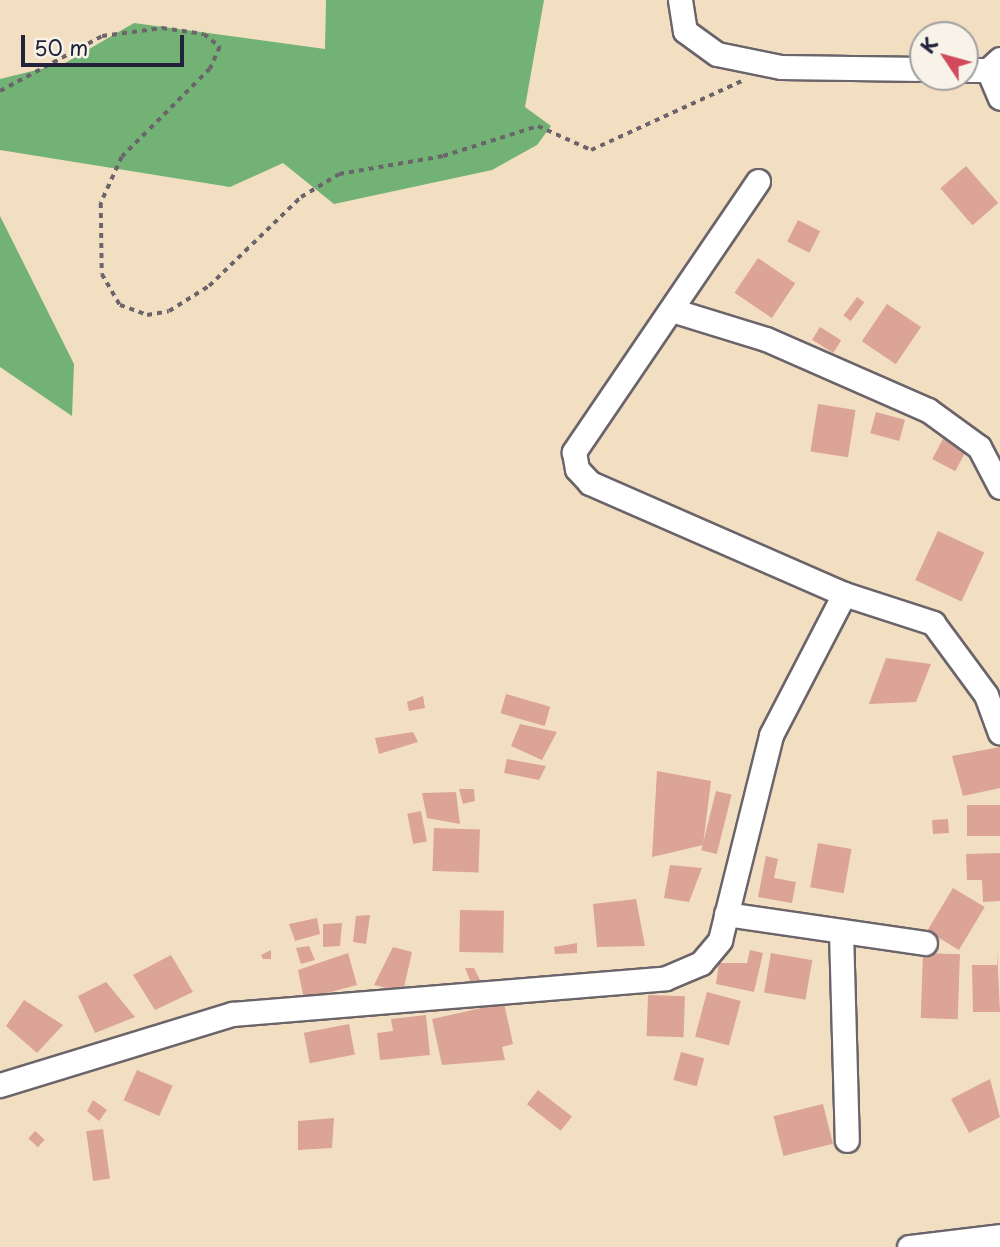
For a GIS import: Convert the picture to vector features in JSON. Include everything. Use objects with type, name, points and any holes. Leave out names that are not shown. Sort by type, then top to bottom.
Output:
[{"type":"street","points":[[680,0],[685,32],[717,54],[781,66],[909,69]]},
{"type":"street","points":[[996,69],[1000,98]]},
{"type":"street","points":[[758,181],[675,311],[574,452],[577,469],[590,483],[844,594],[933,623],[993,691],[1000,733]]},
{"type":"street","points":[[675,311],[766,339],[928,410],[979,447],[1000,487]]},
{"type":"street","points":[[0,1085],[232,1014],[666,978],[701,963],[720,940],[771,735],[844,594]]},
{"type":"street","points":[[726,914],[925,943]]},
{"type":"street","points":[[841,932],[848,1140]]},
{"type":"street","points":[[909,1247],[1000,1236]]},
{"type":"path","points":[[0,91],[102,36],[162,28],[204,34],[220,47],[210,69],[122,157],[101,203],[102,274],[120,305],[147,315],[169,312],[209,286],[301,197],[339,174],[443,156],[538,126],[591,150],[781,66]]},
{"type":"green space","points":[[326,0],[544,0],[525,107],[551,126],[537,145],[492,170],[334,204],[283,163],[230,187],[0,150],[0,79],[65,63],[134,23],[325,49]]},
{"type":"green space","points":[[0,216],[74,364],[72,416],[0,367]]},
{"type":"building","points":[[966,166],[998,203],[972,225],[940,188]]},
{"type":"building","points":[[798,220],[820,231],[809,253],[787,241]]},
{"type":"building","points":[[758,258],[795,283],[772,318],[735,293]]},
{"type":"building","points":[[857,297],[864,302],[851,321],[843,316]]},
{"type":"building","points":[[887,304],[921,327],[896,364],[862,341]]},
{"type":"building","points":[[820,327],[841,340],[833,353],[812,340]]},
{"type":"building","points":[[818,404],[856,410],[848,457],[810,451]]},
{"type":"building","points":[[876,412],[905,420],[899,441],[870,433]]},
{"type":"building","points":[[944,437],[967,449],[955,471],[932,459]]},
{"type":"building","points":[[938,531],[984,553],[961,601],[915,580]]},
{"type":"building","points":[[886,658],[931,664],[916,702],[869,704]]},
{"type":"building","points":[[506,694],[550,707],[545,726],[500,713]]},
{"type":"building","points":[[423,696],[425,708],[409,711],[407,702]]},
{"type":"building","points":[[520,724],[557,732],[542,760],[511,746]]},
{"type":"building","points":[[413,732],[418,742],[379,754],[375,738]]},
{"type":"building","points":[[1000,747],[1000,788],[963,796],[952,756]]},
{"type":"building","points":[[507,759],[546,766],[539,780],[504,773]]},
{"type":"building","points":[[657,771],[711,781],[703,845],[652,857]]},
{"type":"building","points":[[459,789],[474,789],[475,801],[463,804]]},
{"type":"building","points":[[716,791],[732,795],[717,854],[701,850]]},
{"type":"building","points":[[456,792],[460,824],[427,818],[422,793]]},
{"type":"building","points":[[967,805],[1000,805],[1000,836],[967,836]]},
{"type":"building","points":[[421,811],[427,841],[413,844],[407,814]]},
{"type":"building","points":[[948,819],[949,833],[933,834],[932,820]]},
{"type":"building","points":[[434,828],[480,830],[478,873],[432,871]]},
{"type":"building","points":[[818,843],[851,849],[844,893],[810,887]]},
{"type":"building","points":[[1000,853],[1000,901],[983,902],[982,880],[967,880],[966,854]]},
{"type":"building","points":[[766,856],[778,859],[774,878],[796,882],[792,903],[758,897]]},
{"type":"building","points":[[670,865],[702,868],[689,902],[664,898]]},
{"type":"building","points":[[953,888],[985,907],[959,950],[927,931]]},
{"type":"building","points":[[636,899],[645,946],[597,947],[593,904]]},
{"type":"building","points":[[460,910],[504,911],[503,953],[459,952]]},
{"type":"building","points":[[370,915],[366,944],[353,942],[356,916]]},
{"type":"building","points":[[317,918],[320,934],[295,941],[289,924]]},
{"type":"building","points":[[342,923],[340,946],[323,947],[323,924]]},
{"type":"building","points":[[577,943],[577,953],[555,954],[554,947]]},
{"type":"building","points":[[309,946],[315,960],[301,964],[296,948]]},
{"type":"building","points":[[393,947],[412,952],[403,992],[374,985]]},
{"type":"building","points":[[271,950],[271,959],[263,959],[261,955]]},
{"type":"building","points":[[750,950],[763,953],[754,992],[716,984],[719,963],[747,963]]},
{"type":"building","points":[[997,950],[1000,1012],[973,1012],[972,965],[997,965]]},
{"type":"building","points":[[348,953],[357,985],[304,999],[298,970]]},
{"type":"building","points":[[771,953],[812,960],[805,1000],[764,992]]},
{"type":"building","points":[[923,953],[960,954],[958,1019],[921,1018]]},
{"type":"building","points":[[171,955],[193,992],[155,1010],[133,975]]},
{"type":"building","points":[[465,968],[474,968],[482,984],[472,985]]},
{"type":"building","points":[[106,982],[135,1017],[95,1033],[78,996]]},
{"type":"building","points":[[707,992],[741,1001],[729,1045],[695,1036]]},
{"type":"building","points":[[648,995],[685,996],[684,1037],[647,1036]]},
{"type":"building","points":[[24,1000],[63,1025],[37,1053],[6,1026]]},
{"type":"building","points":[[504,1003],[513,1044],[502,1047],[505,1060],[442,1065],[432,1019]]},
{"type":"building","points":[[426,1015],[430,1055],[380,1060],[377,1033],[393,1031],[391,1019]]},
{"type":"building","points":[[349,1024],[355,1054],[310,1063],[304,1033]]},
{"type":"building","points":[[681,1052],[704,1058],[697,1086],[673,1080]]},
{"type":"building","points":[[137,1070],[173,1086],[159,1116],[124,1100]]},
{"type":"building","points":[[990,1079],[1000,1117],[969,1133],[951,1099]]},
{"type":"building","points":[[538,1090],[572,1116],[561,1131],[527,1104]]},
{"type":"building","points":[[93,1100],[107,1110],[99,1121],[87,1111]]},
{"type":"building","points":[[823,1104],[833,1144],[783,1156],[774,1116]]},
{"type":"building","points":[[334,1118],[332,1148],[298,1150],[298,1121]]},
{"type":"building","points":[[103,1129],[110,1179],[93,1181],[86,1131]]},
{"type":"building","points":[[35,1131],[45,1140],[38,1147],[28,1138]]}]
